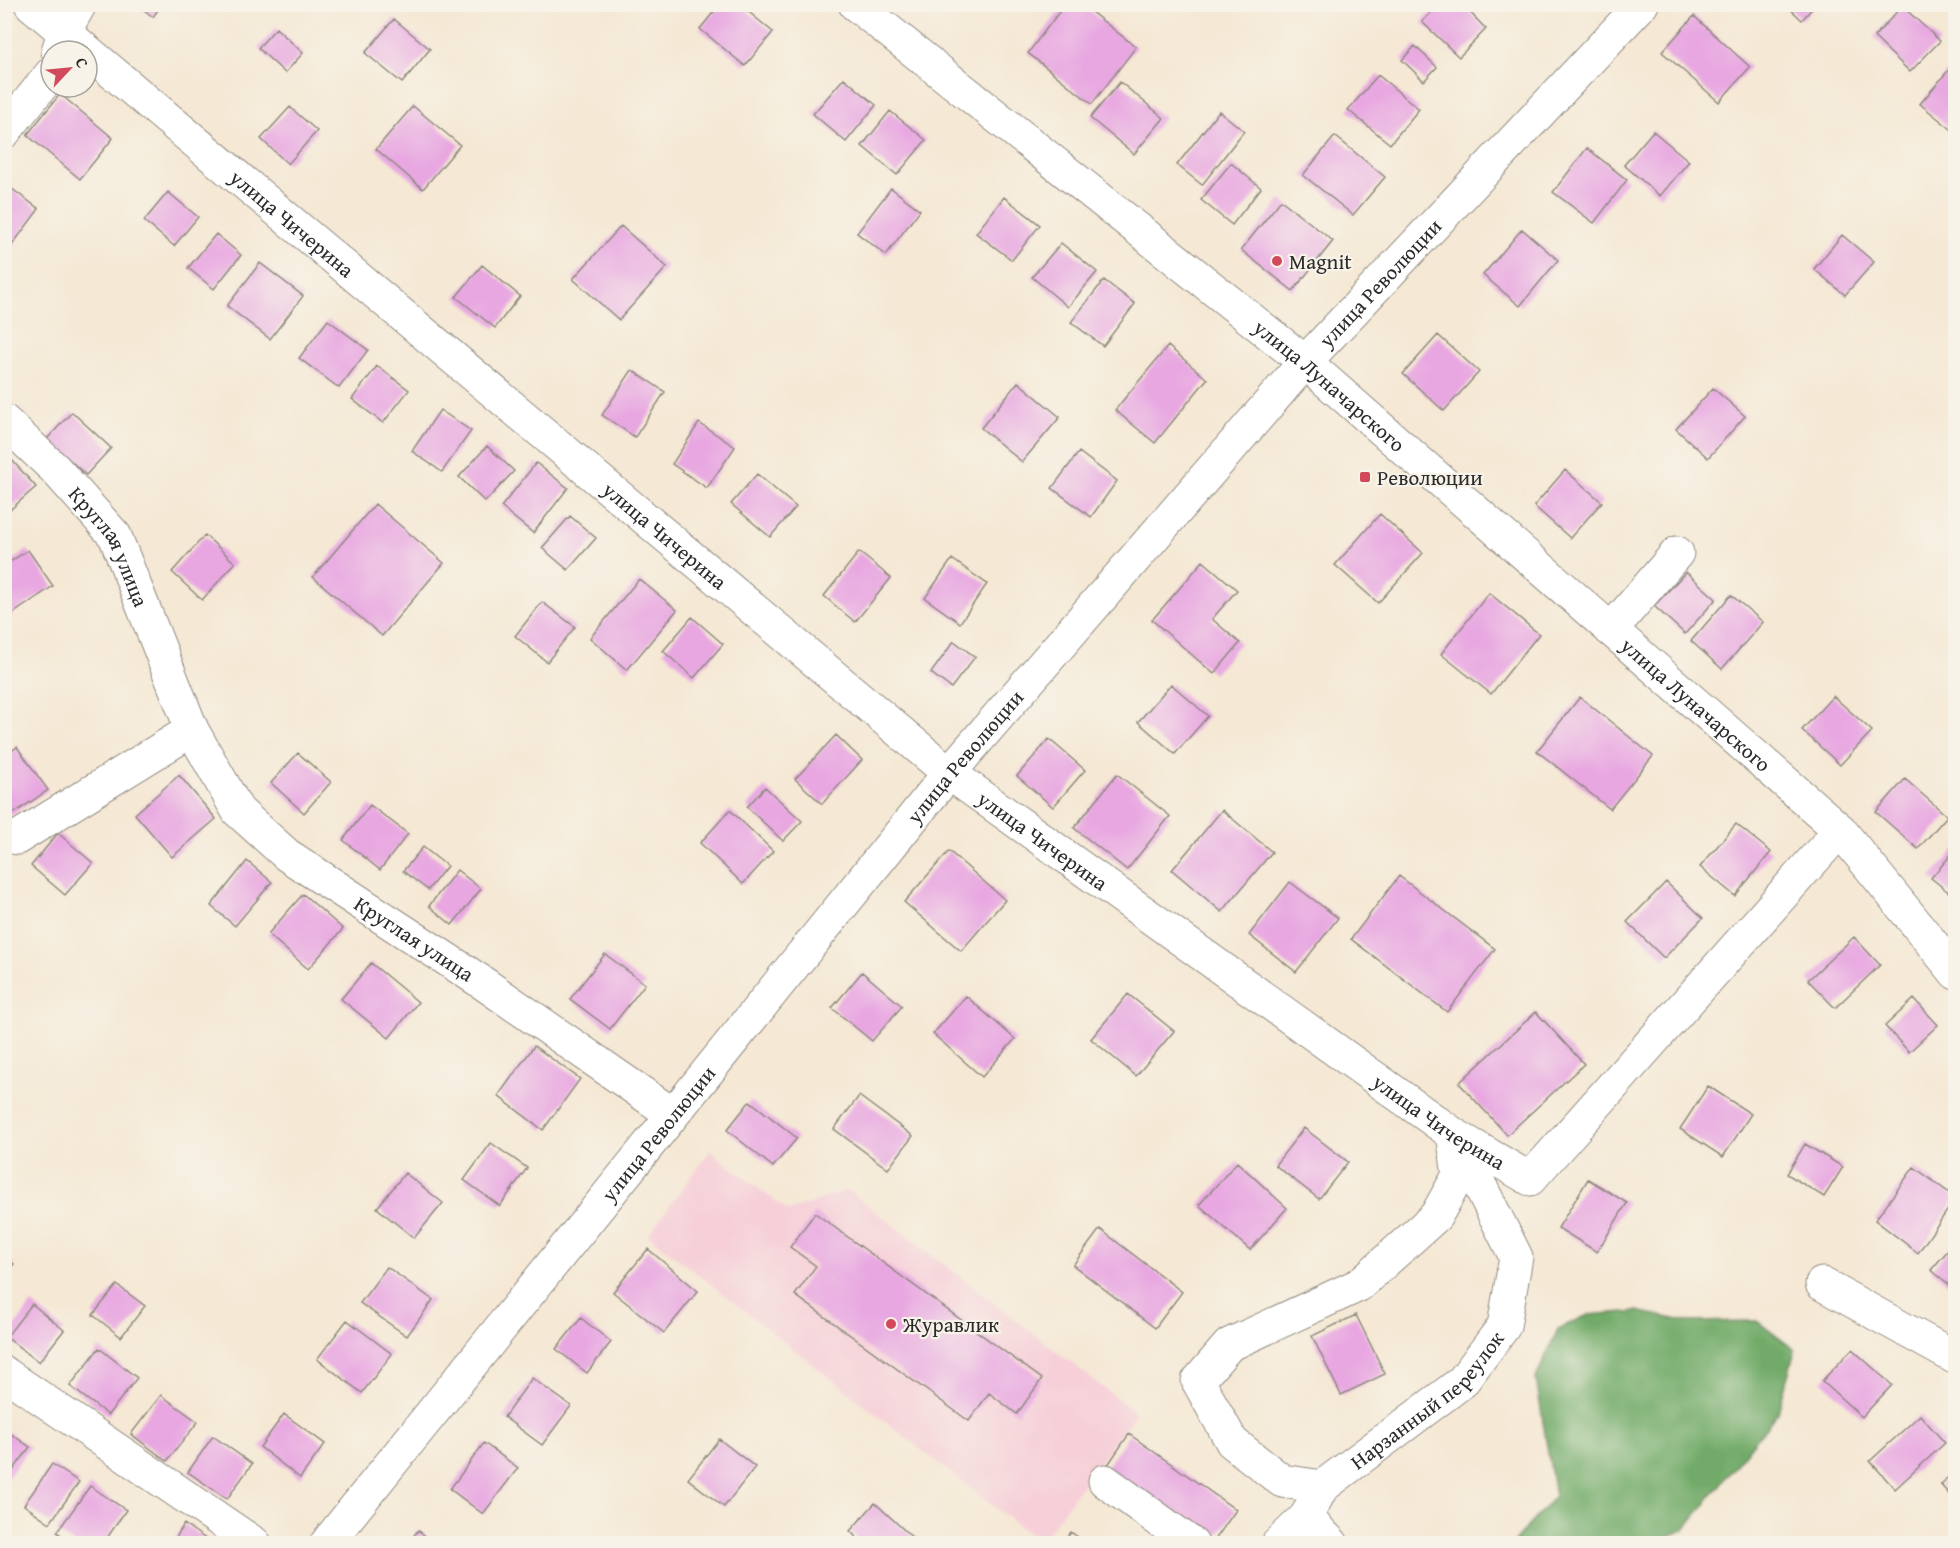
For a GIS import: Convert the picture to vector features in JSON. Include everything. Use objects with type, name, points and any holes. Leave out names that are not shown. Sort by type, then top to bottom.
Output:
[{"type":"street","name":"улица Чичерина","points":[[31,4],[75,38],[948,773],[1453,1134],[1530,1179],[1840,830]]},
{"type":"street","name":"улица Луначарского","points":[[855,4],[1305,362],[1840,830],[1956,973]]},
{"type":"street","name":"улица Революции","points":[[326,1544],[948,773],[1305,362],[1642,4]]},
{"type":"street","points":[[4,132],[39,89]]},
{"type":"street","name":"Круглая улица","points":[[4,421],[56,470],[115,536],[192,730],[238,811],[287,855],[480,981],[672,1114]]},
{"type":"street","points":[[1611,630],[1677,554]]},
{"type":"street","points":[[17,838],[192,730]]},
{"type":"street","points":[[1322,1487],[1282,1481],[1232,1442],[1198,1381],[1229,1345],[1359,1285],[1436,1216],[1459,1175],[1453,1134]]},
{"type":"street","name":"Нарзанный переулок","points":[[1278,1544],[1306,1517],[1322,1487],[1462,1382],[1504,1326],[1516,1257],[1453,1134]]},
{"type":"street","points":[[1822,1284],[1956,1358]]},
{"type":"street","points":[[4,1373],[255,1544]]},
{"type":"street","points":[[1105,1481],[1192,1544]]},
{"type":"street","points":[[1306,1517],[1332,1544]]},
{"type":"shaded area","name":"Журавлик","points":[[710,1151],[788,1211],[848,1190],[1136,1413],[1040,1543],[648,1235]]},
{"type":"green space","points":[[1637,1311],[1688,1322],[1757,1321],[1795,1350],[1778,1412],[1684,1530],[1652,1543],[1513,1543],[1555,1496],[1536,1378],[1558,1329],[1588,1315]]},
{"type":"building","points":[[137,4],[162,4],[153,17]]},
{"type":"building","points":[[720,4],[739,4],[773,32],[745,66],[700,29]]},
{"type":"building","points":[[1065,4],[1081,4],[1136,47],[1092,104],[1028,53]]},
{"type":"building","points":[[1439,4],[1462,4],[1486,29],[1459,57],[1422,22]]},
{"type":"building","points":[[1785,4],[1816,4],[1802,20]]},
{"type":"building","points":[[1902,6],[1940,41],[1910,72],[1874,37]]},
{"type":"building","points":[[1694,16],[1750,67],[1719,102],[1662,52]]},
{"type":"building","points":[[394,19],[430,49],[402,83],[365,53]]},
{"type":"building","points":[[276,28],[303,53],[285,73],[258,48]]},
{"type":"building","points":[[1415,46],[1437,67],[1424,81],[1402,60]]},
{"type":"building","points":[[1952,66],[1956,69],[1956,133],[1920,104]]},
{"type":"building","points":[[1378,75],[1419,109],[1390,144],[1348,110]]},
{"type":"building","points":[[844,78],[876,105],[846,142],[813,114]]},
{"type":"building","points":[[1120,82],[1164,118],[1134,154],[1090,118]]},
{"type":"building","points":[[56,99],[66,99],[113,138],[80,179],[27,135]]},
{"type":"building","points":[[413,106],[460,145],[423,189],[376,149]]},
{"type":"building","points":[[290,107],[317,131],[288,164],[261,139]]},
{"type":"building","points":[[890,111],[926,140],[897,175],[862,146]]},
{"type":"building","points":[[1219,111],[1244,131],[1202,185],[1177,165]]},
{"type":"building","points":[[1653,131],[1689,161],[1660,196],[1624,165]]},
{"type":"building","points":[[1335,136],[1385,177],[1353,215],[1303,175]]},
{"type":"building","points":[[1587,148],[1627,180],[1594,223],[1553,192]]},
{"type":"building","points":[[1231,163],[1261,188],[1232,225],[1201,200]]},
{"type":"building","points":[[4,183],[39,209],[10,248],[4,243]]},
{"type":"building","points":[[891,188],[920,210],[886,255],[857,233]]},
{"type":"building","points":[[168,192],[198,217],[174,246],[144,221]]},
{"type":"building","points":[[1004,197],[1040,225],[1012,260],[976,233]]},
{"type":"building","points":[[1281,200],[1333,241],[1293,291],[1241,250]]},
{"type":"building","points":[[621,226],[667,267],[619,320],[573,279]]},
{"type":"building","points":[[1522,229],[1558,260],[1520,306],[1483,275]]},
{"type":"building","points":[[216,234],[241,255],[214,289],[188,268]]},
{"type":"building","points":[[1842,235],[1874,262],[1845,295],[1814,269]]},
{"type":"building","points":[[1061,243],[1097,272],[1068,307],[1032,277]]},
{"type":"building","points":[[260,263],[303,296],[270,339],[227,306]]},
{"type":"building","points":[[482,265],[520,296],[495,328],[456,297]]},
{"type":"building","points":[[1104,280],[1135,304],[1103,346],[1071,322]]},
{"type":"building","points":[[328,320],[368,350],[339,388],[299,358]]},
{"type":"building","points":[[1438,335],[1479,372],[1444,411],[1403,374]]},
{"type":"building","points":[[1168,346],[1207,379],[1155,443],[1115,410]]},
{"type":"building","points":[[377,366],[409,390],[383,423],[352,399]]},
{"type":"building","points":[[632,370],[665,392],[635,437],[602,415]]},
{"type":"building","points":[[1018,382],[1060,417],[1022,462],[981,428]]},
{"type":"building","points":[[1713,388],[1745,416],[1708,458],[1676,429]]},
{"type":"building","points":[[440,410],[471,431],[442,472],[412,451]]},
{"type":"building","points":[[72,412],[111,448],[86,475],[47,439]]},
{"type":"building","points":[[699,423],[735,447],[707,488],[672,464]]},
{"type":"building","points":[[487,446],[514,471],[485,502],[459,477]]},
{"type":"building","points":[[1079,452],[1117,481],[1091,517],[1052,488]]},
{"type":"building","points":[[11,459],[36,487],[4,515],[4,464]]},
{"type":"building","points":[[536,463],[568,488],[533,533],[501,507]]},
{"type":"building","points":[[1565,470],[1602,502],[1570,538],[1534,506]]},
{"type":"building","points":[[757,474],[796,507],[770,537],[731,504]]},
{"type":"building","points":[[375,504],[444,563],[382,636],[313,577]]},
{"type":"building","points":[[1380,514],[1423,553],[1378,603],[1335,565]]},
{"type":"building","points":[[570,516],[596,538],[568,570],[542,548]]},
{"type":"building","points":[[205,535],[235,563],[202,600],[172,572]]},
{"type":"building","points":[[28,550],[53,586],[8,617],[4,611],[4,566]]},
{"type":"building","points":[[859,552],[891,578],[855,622],[824,596]]},
{"type":"building","points":[[952,559],[987,584],[960,623],[925,598]]},
{"type":"building","points":[[1203,561],[1237,590],[1212,619],[1240,643],[1214,674],[1152,620]]},
{"type":"building","points":[[1686,572],[1716,599],[1685,634],[1654,606]]},
{"type":"building","points":[[639,579],[677,610],[627,670],[590,638]]},
{"type":"building","points":[[1489,593],[1539,634],[1491,694],[1441,654]]},
{"type":"building","points":[[1731,595],[1763,622],[1722,669],[1691,641]]},
{"type":"building","points":[[542,602],[575,627],[547,662],[515,636]]},
{"type":"building","points":[[692,617],[723,644],[694,678],[663,651]]},
{"type":"building","points":[[954,641],[975,657],[951,688],[931,673]]},
{"type":"building","points":[[1171,684],[1208,716],[1175,754],[1138,722]]},
{"type":"building","points":[[1833,696],[1872,731],[1840,765],[1802,730]]},
{"type":"building","points":[[1580,697],[1653,756],[1610,809],[1537,751]]},
{"type":"building","points":[[836,735],[862,760],[822,804],[795,779]]},
{"type":"building","points":[[1049,739],[1085,770],[1053,807],[1017,776]]},
{"type":"building","points":[[17,747],[48,790],[4,820],[4,756]]},
{"type":"building","points":[[298,753],[331,782],[304,813],[271,783]]},
{"type":"building","points":[[1117,774],[1170,816],[1127,870],[1074,828]]},
{"type":"building","points":[[179,775],[216,819],[172,857],[135,814]]},
{"type":"building","points":[[1905,779],[1947,816],[1918,849],[1876,812]]},
{"type":"building","points":[[765,787],[802,821],[783,841],[747,807]]},
{"type":"building","points":[[370,805],[408,834],[380,870],[343,840]]},
{"type":"building","points":[[730,810],[773,851],[743,884],[700,843]]},
{"type":"building","points":[[1222,810],[1272,852],[1222,912],[1172,870]]},
{"type":"building","points":[[1736,824],[1771,852],[1735,896],[1700,867]]},
{"type":"building","points":[[58,833],[93,863],[65,895],[31,866]]},
{"type":"building","points":[[423,847],[447,866],[428,890],[403,871]]},
{"type":"building","points":[[1956,849],[1956,898],[1931,878]]},
{"type":"building","points":[[949,851],[1005,900],[961,951],[904,902]]},
{"type":"building","points":[[247,861],[272,882],[235,926],[211,906]]},
{"type":"building","points":[[457,870],[481,889],[452,925],[429,906]]},
{"type":"building","points":[[1399,876],[1495,949],[1447,1012],[1351,939]]},
{"type":"building","points":[[1290,882],[1338,918],[1296,972],[1249,935]]},
{"type":"building","points":[[1666,882],[1703,918],[1664,958],[1627,922]]},
{"type":"building","points":[[303,894],[343,929],[308,969],[268,934]]},
{"type":"building","points":[[1854,937],[1880,965],[1835,1008],[1808,980]]},
{"type":"building","points":[[605,954],[645,984],[610,1029],[570,999]]},
{"type":"building","points":[[371,963],[418,1002],[389,1038],[341,999]]},
{"type":"building","points":[[862,972],[902,1006],[872,1041],[832,1008]]},
{"type":"building","points":[[1128,994],[1174,1031],[1136,1076],[1091,1039]]},
{"type":"building","points":[[966,996],[1015,1039],[982,1077],[933,1034]]},
{"type":"building","points":[[1914,999],[1938,1025],[1909,1052],[1885,1026]]},
{"type":"building","points":[[1536,1012],[1584,1064],[1507,1135],[1459,1083]]},
{"type":"building","points":[[534,1046],[580,1079],[543,1130],[498,1096]]},
{"type":"building","points":[[1708,1086],[1751,1114],[1723,1157],[1680,1129]]},
{"type":"building","points":[[859,1096],[913,1136],[888,1169],[834,1129]]},
{"type":"building","points":[[750,1101],[797,1138],[773,1167],[727,1130]]},
{"type":"building","points":[[1304,1128],[1348,1162],[1319,1199],[1275,1165]]},
{"type":"building","points":[[491,1143],[527,1168],[500,1206],[464,1180]]},
{"type":"building","points":[[1805,1144],[1843,1167],[1824,1197],[1787,1174]]},
{"type":"building","points":[[1237,1162],[1287,1208],[1250,1250],[1199,1205]]},
{"type":"building","points":[[1914,1167],[1956,1198],[1918,1253],[1875,1220]]},
{"type":"building","points":[[405,1173],[443,1203],[414,1238],[377,1208]]},
{"type":"building","points":[[1588,1179],[1627,1203],[1597,1252],[1558,1228]]},
{"type":"building","points":[[815,1213],[1042,1379],[1017,1414],[989,1393],[969,1421],[795,1295],[816,1266],[790,1247]]},
{"type":"building","points":[[1100,1229],[1182,1292],[1155,1328],[1073,1265]]},
{"type":"building","points":[[1956,1241],[1956,1290],[1931,1270]]},
{"type":"building","points":[[648,1249],[698,1291],[664,1333],[613,1292]]},
{"type":"building","points":[[4,1257],[14,1264],[4,1277]]},
{"type":"building","points":[[387,1267],[433,1300],[407,1336],[360,1303]]},
{"type":"building","points":[[117,1285],[145,1306],[121,1337],[93,1315]]},
{"type":"building","points":[[32,1304],[64,1330],[39,1362],[6,1337]]},
{"type":"building","points":[[1356,1315],[1385,1374],[1341,1395],[1312,1336]]},
{"type":"building","points":[[581,1318],[611,1342],[587,1373],[556,1349]]},
{"type":"building","points":[[347,1320],[392,1354],[362,1393],[317,1359]]},
{"type":"building","points":[[99,1348],[137,1378],[108,1415],[70,1386]]},
{"type":"building","points":[[1852,1349],[1892,1385],[1862,1417],[1822,1381]]},
{"type":"building","points":[[532,1378],[571,1406],[542,1445],[504,1417]]},
{"type":"building","points":[[161,1395],[198,1422],[167,1461],[131,1434]]},
{"type":"building","points":[[284,1414],[325,1444],[300,1478],[260,1447]]},
{"type":"building","points":[[1920,1415],[1945,1443],[1895,1489],[1870,1461]]},
{"type":"building","points":[[4,1429],[30,1447],[4,1483]]},
{"type":"building","points":[[1129,1434],[1236,1510],[1212,1544],[1105,1469]]},
{"type":"building","points":[[213,1436],[252,1464],[227,1499],[188,1472]]},
{"type":"building","points":[[719,1439],[755,1467],[724,1507],[688,1479]]},
{"type":"building","points":[[484,1443],[518,1468],[483,1514],[450,1489]]},
{"type":"building","points":[[52,1464],[79,1482],[50,1523],[24,1505]]},
{"type":"building","points":[[1956,1471],[1956,1502],[1940,1484]]},
{"type":"building","points":[[90,1486],[126,1510],[103,1544],[74,1544],[57,1532]]},
{"type":"building","points":[[875,1503],[915,1540],[912,1544],[863,1544],[850,1531]]},
{"type":"building","points":[[184,1524],[213,1544],[172,1544]]},
{"type":"building","points":[[418,1530],[435,1544],[408,1544]]},
{"type":"building","points":[[1071,1532],[1087,1544],[1063,1544]]},
{"type":"place","name":"Magnit","points":[[1277,261]]},
{"type":"place","name":"Революции","points":[[1365,477]]},
{"type":"place","name":"Журавлик","points":[[891,1324]]}]
